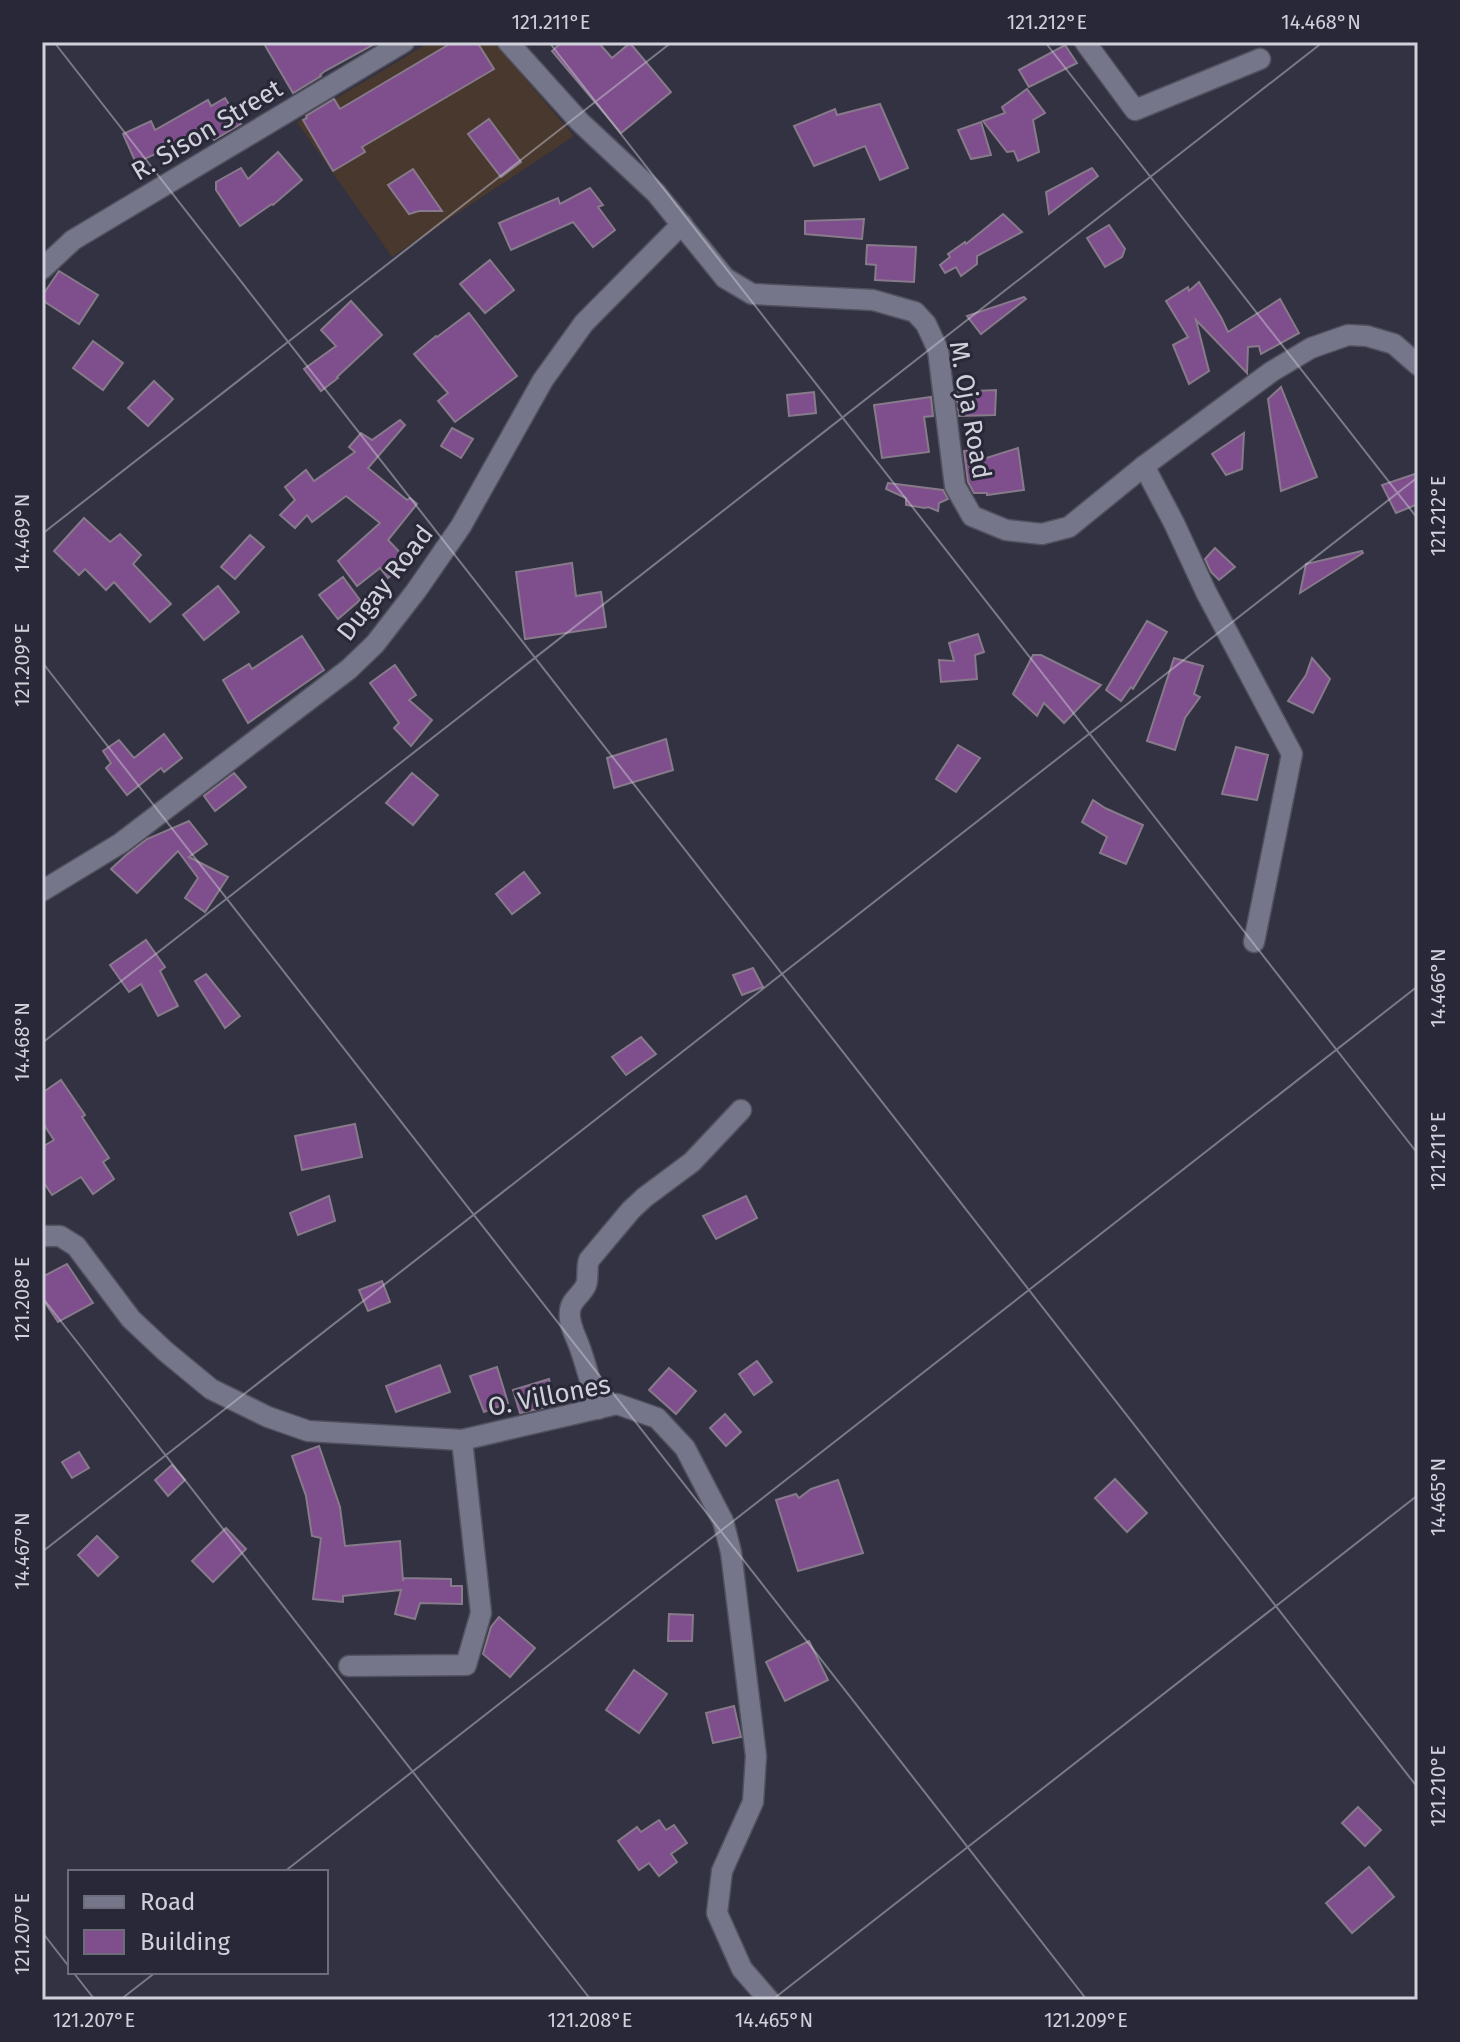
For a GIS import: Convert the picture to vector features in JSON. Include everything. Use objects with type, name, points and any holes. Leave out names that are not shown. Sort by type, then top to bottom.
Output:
[{"type":"street","name":"R. Sison Street","points":[[42,269],[73,240],[404,42]]},
{"type":"street","name":"M. Oja Road","points":[[508,42],[580,122],[656,193],[725,278],[752,294],[873,300],[915,312],[926,324],[938,350],[955,486],[972,516],[1006,530],[1042,534],[1069,527],[1144,466],[1271,372],[1311,348],[1348,335],[1367,336],[1394,344],[1418,365]]},
{"type":"street","points":[[1085,42],[1135,110],[1260,59]]},
{"type":"street","name":"Dugay Road","points":[[42,891],[121,843],[349,669],[375,644],[461,526],[543,380],[584,323],[682,224]]},
{"type":"street","points":[[1144,466],[1206,592],[1292,754],[1254,942]]},
{"type":"street","points":[[598,1409],[570,1321],[574,1300],[587,1281],[589,1260],[631,1210],[692,1162],[741,1110]]},
{"type":"street","name":"O. Villones","points":[[42,1236],[60,1236],[76,1246],[131,1319],[211,1389],[268,1417],[308,1431],[462,1440],[617,1404],[657,1418],[685,1448],[723,1521],[731,1552],[756,1756],[753,1802],[722,1871],[717,1913],[742,1969],[769,2000]]},
{"type":"street","points":[[349,1666],[466,1665],[481,1613],[462,1440]]},
{"type":"shaded area","points":[[430,42],[494,42],[574,136],[392,257],[297,122]]},
{"type":"building","points":[[263,42],[378,42],[325,71],[293,93]]},
{"type":"building","points":[[453,42],[477,42],[494,69],[362,147],[365,152],[333,171],[303,120],[306,116],[334,99],[340,109]]},
{"type":"building","points":[[562,42],[598,42],[612,58],[630,43],[671,92],[621,133],[552,51]]},
{"type":"building","points":[[1065,45],[1077,63],[1029,87],[1019,70]]},
{"type":"building","points":[[1027,89],[1045,113],[1033,120],[1039,152],[1018,161],[1014,151],[1007,152],[983,121],[1005,113],[1002,107]]},
{"type":"building","points":[[225,98],[241,124],[214,140],[211,135],[175,156],[170,147],[136,163],[123,134],[151,121],[155,130],[208,100],[211,106]]},
{"type":"building","points":[[880,104],[908,168],[880,180],[865,146],[814,166],[794,126],[835,109],[837,115]]},
{"type":"building","points":[[489,119],[521,162],[501,177],[468,134]]},
{"type":"building","points":[[981,122],[991,155],[971,159],[958,130]]},
{"type":"building","points":[[278,152],[302,180],[273,205],[240,226],[216,190],[216,182],[241,168],[248,179]]},
{"type":"building","points":[[1092,168],[1098,176],[1049,214],[1046,192]]},
{"type":"building","points":[[413,169],[442,211],[409,214],[388,185]]},
{"type":"building","points":[[590,188],[603,205],[598,207],[615,230],[593,247],[573,222],[511,250],[499,223],[558,198],[560,204]]},
{"type":"building","points":[[1003,214],[1022,232],[977,256],[977,264],[961,276],[956,267],[945,273],[940,265],[950,257],[948,254],[966,244]]},
{"type":"building","points":[[864,219],[862,239],[805,234],[805,221]]},
{"type":"building","points":[[1109,225],[1125,249],[1122,257],[1105,267],[1087,238]]},
{"type":"building","points":[[867,245],[916,247],[914,282],[875,280],[876,265],[866,264]]},
{"type":"building","points":[[490,260],[514,290],[485,313],[460,284]]},
{"type":"building","points":[[59,271],[98,295],[79,324],[42,300]]},
{"type":"building","points":[[1199,282],[1228,332],[1280,299],[1299,333],[1261,354],[1259,346],[1248,347],[1247,373],[1196,320],[1209,371],[1189,384],[1173,345],[1188,337],[1166,301],[1188,287],[1189,291]]},
{"type":"building","points":[[1024,297],[1026,299],[981,334],[967,316]]},
{"type":"building","points":[[351,301],[382,335],[321,391],[304,369],[336,346],[321,330]]},
{"type":"building","points":[[469,313],[517,376],[455,422],[438,401],[448,393],[414,354]]},
{"type":"building","points":[[93,341],[123,363],[103,390],[73,368]]},
{"type":"building","points":[[154,381],[173,399],[148,426],[128,408]]},
{"type":"building","points":[[1281,387],[1317,477],[1281,491],[1268,399]]},
{"type":"building","points":[[996,390],[995,415],[959,416],[956,392]]},
{"type":"building","points":[[814,392],[816,413],[789,416],[787,395]]},
{"type":"building","points":[[931,397],[933,416],[924,417],[929,452],[882,458],[874,405]]},
{"type":"building","points":[[400,420],[405,425],[368,468],[407,500],[410,498],[417,504],[388,540],[407,560],[388,578],[380,568],[357,586],[338,561],[380,523],[346,496],[312,522],[307,515],[295,528],[280,515],[295,500],[285,487],[306,470],[314,481],[355,452],[349,447],[361,433],[372,440]]},
{"type":"building","points":[[452,428],[473,439],[461,458],[441,446]]},
{"type":"building","points":[[1244,433],[1242,469],[1226,475],[1212,454]]},
{"type":"building","points":[[1018,448],[1024,490],[987,495],[974,493],[968,482],[964,451],[979,449],[980,460]]},
{"type":"building","points":[[1418,473],[1418,504],[1396,513],[1382,485]]},
{"type":"building","points":[[888,483],[943,490],[948,499],[939,503],[938,511],[906,505],[906,498],[886,489]]},
{"type":"building","points":[[84,518],[110,542],[120,534],[141,555],[133,564],[171,604],[150,622],[114,582],[106,590],[85,569],[79,575],[54,551]]},
{"type":"building","points":[[250,535],[264,547],[235,579],[221,567]]},
{"type":"building","points":[[1215,548],[1235,567],[1219,580],[1205,559]]},
{"type":"building","points":[[1363,553],[1300,593],[1306,564]]},
{"type":"building","points":[[572,563],[576,596],[601,592],[606,627],[525,639],[516,572]]},
{"type":"building","points":[[343,577],[360,600],[338,619],[319,595]]},
{"type":"building","points":[[218,586],[239,612],[204,640],[183,615]]},
{"type":"building","points":[[1147,621],[1167,632],[1133,689],[1131,687],[1121,701],[1106,690]]},
{"type":"building","points":[[978,634],[984,652],[975,655],[977,679],[941,682],[939,660],[954,661],[949,643]]},
{"type":"building","points":[[302,636],[324,670],[248,723],[223,680],[249,664],[252,669]]},
{"type":"building","points":[[1033,655],[1041,655],[1101,685],[1064,723],[1044,703],[1037,716],[1013,694]]},
{"type":"building","points":[[1174,658],[1203,666],[1194,694],[1200,697],[1185,718],[1175,750],[1147,741]]},
{"type":"building","points":[[1312,658],[1330,679],[1313,713],[1288,701],[1306,675]]},
{"type":"building","points":[[395,665],[416,695],[409,700],[432,720],[411,746],[394,728],[399,723],[370,683]]},
{"type":"building","points":[[164,734],[182,758],[164,772],[161,768],[127,795],[106,768],[111,763],[103,751],[119,740],[134,758]]},
{"type":"building","points":[[666,739],[673,770],[614,788],[607,758]]},
{"type":"building","points":[[958,745],[980,758],[956,792],[936,779]]},
{"type":"building","points":[[1236,747],[1268,755],[1257,800],[1222,794]]},
{"type":"building","points":[[234,773],[246,787],[215,811],[204,796]]},
{"type":"building","points":[[412,773],[438,795],[413,825],[386,803]]},
{"type":"building","points":[[1093,800],[1143,825],[1126,864],[1100,853],[1107,837],[1082,822]]},
{"type":"building","points":[[189,821],[207,844],[189,857],[228,877],[205,912],[185,898],[198,878],[178,851],[137,893],[111,869],[147,839]]},
{"type":"building","points":[[524,872],[540,893],[512,914],[496,894]]},
{"type":"building","points":[[146,940],[165,967],[160,971],[178,1006],[158,1016],[141,984],[129,992],[110,965]]},
{"type":"building","points":[[753,968],[763,987],[742,995],[733,975]]},
{"type":"building","points":[[206,974],[240,1016],[225,1028],[195,981]]},
{"type":"building","points":[[641,1037],[656,1054],[626,1075],[612,1057]]},
{"type":"building","points":[[61,1080],[109,1158],[103,1162],[114,1179],[93,1194],[81,1177],[52,1195],[42,1180],[42,1147],[54,1140],[42,1122],[42,1093]]},
{"type":"building","points":[[355,1124],[362,1157],[302,1170],[295,1136]]},
{"type":"building","points":[[329,1196],[335,1221],[298,1235],[290,1213]]},
{"type":"building","points":[[746,1196],[757,1218],[716,1239],[703,1216]]},
{"type":"building","points":[[67,1264],[93,1303],[58,1322],[42,1298],[42,1277]]},
{"type":"building","points":[[382,1281],[390,1302],[368,1311],[359,1290]]},
{"type":"building","points":[[757,1361],[772,1382],[754,1395],[739,1374]]},
{"type":"building","points":[[440,1365],[450,1392],[396,1412],[386,1386]]},
{"type":"building","points":[[497,1367],[508,1403],[484,1412],[470,1376]]},
{"type":"building","points":[[669,1368],[696,1391],[676,1414],[649,1390]]},
{"type":"building","points":[[549,1379],[555,1405],[520,1413],[513,1390]]},
{"type":"building","points":[[725,1414],[741,1432],[726,1446],[710,1428]]},
{"type":"building","points":[[319,1446],[340,1507],[345,1546],[400,1541],[403,1581],[404,1578],[451,1579],[451,1586],[462,1586],[462,1604],[420,1603],[415,1619],[395,1614],[401,1590],[343,1596],[343,1602],[313,1599],[321,1538],[312,1536],[306,1496],[292,1456]]},
{"type":"building","points":[[79,1452],[89,1468],[72,1478],[62,1462]]},
{"type":"building","points":[[172,1465],[185,1480],[168,1496],[155,1480]]},
{"type":"building","points":[[1115,1479],[1147,1513],[1127,1532],[1095,1498]]},
{"type":"building","points":[[838,1480],[863,1553],[798,1571],[776,1500],[796,1494],[799,1498],[811,1489]]},
{"type":"building","points":[[226,1528],[246,1549],[213,1582],[192,1561]]},
{"type":"building","points":[[97,1536],[118,1557],[98,1576],[78,1555]]},
{"type":"building","points":[[669,1614],[693,1615],[692,1641],[668,1641]]},
{"type":"building","points":[[499,1617],[535,1648],[510,1677],[483,1654],[491,1627]]},
{"type":"building","points":[[809,1641],[828,1680],[785,1701],[766,1662]]},
{"type":"building","points":[[634,1670],[667,1694],[639,1733],[606,1710]]},
{"type":"building","points":[[734,1706],[741,1737],[713,1743],[706,1713]]},
{"type":"building","points":[[1358,1807],[1381,1830],[1365,1846],[1342,1823]]},
{"type":"building","points":[[659,1820],[666,1830],[674,1825],[687,1843],[671,1854],[677,1862],[659,1876],[649,1863],[639,1870],[618,1841],[637,1827],[641,1832]]},
{"type":"building","points":[[1369,1867],[1394,1897],[1352,1933],[1326,1903]]}]
